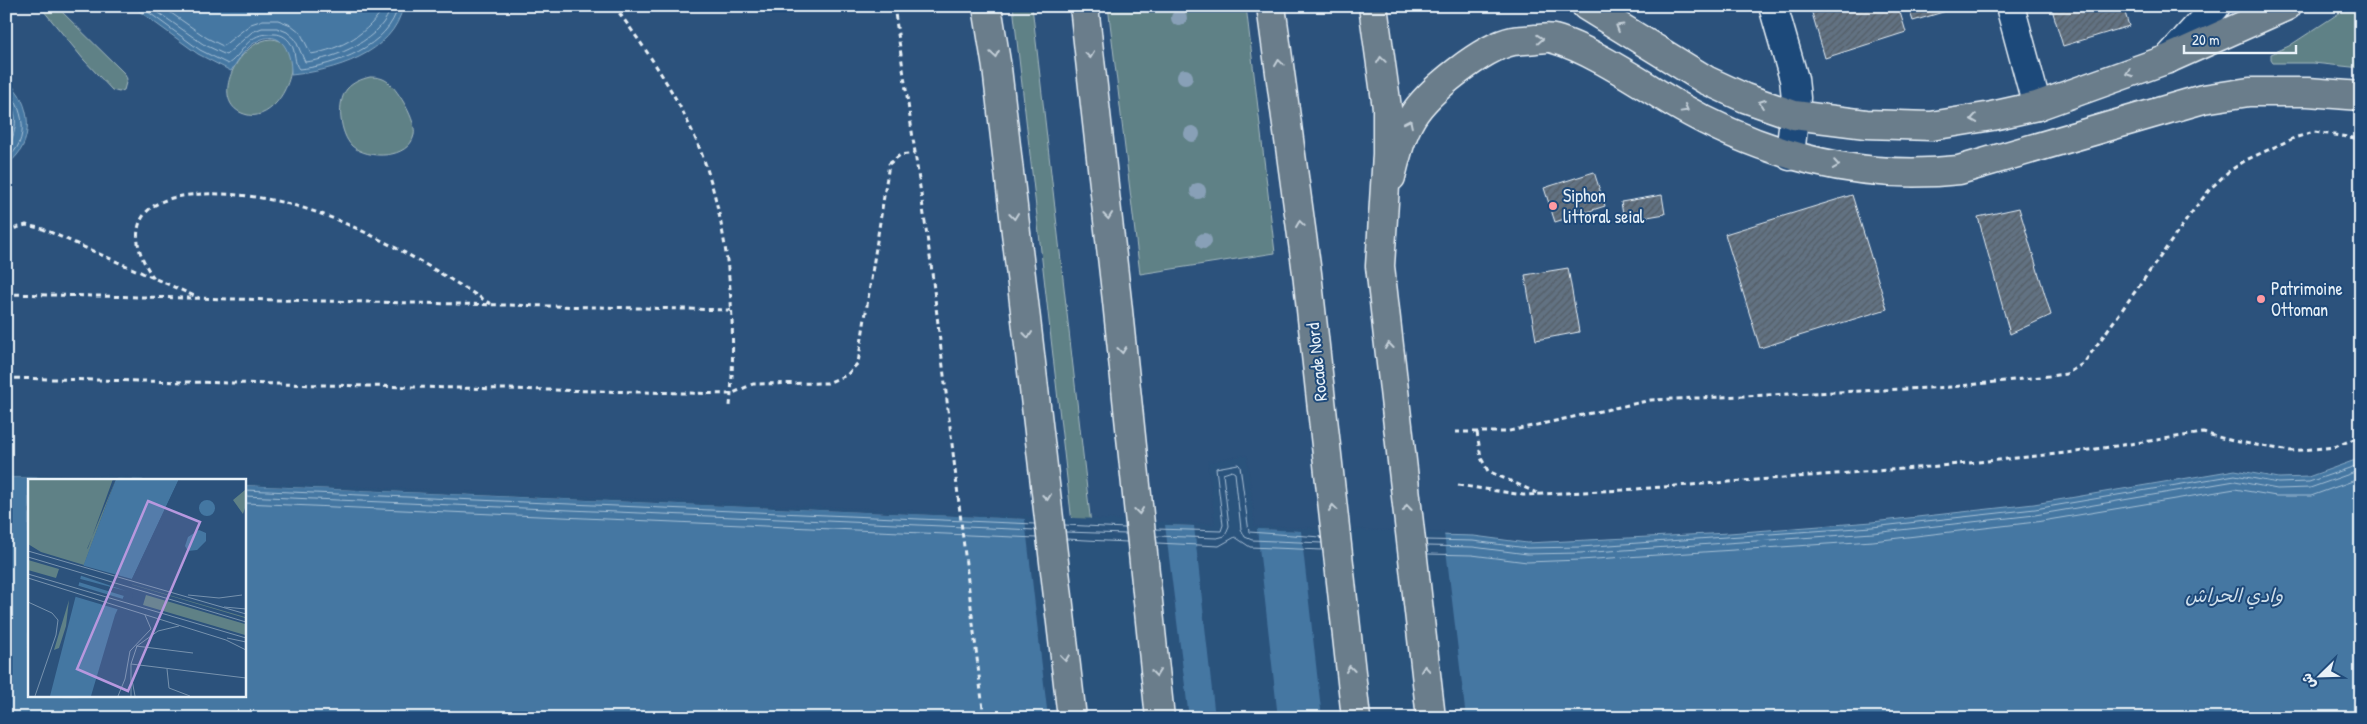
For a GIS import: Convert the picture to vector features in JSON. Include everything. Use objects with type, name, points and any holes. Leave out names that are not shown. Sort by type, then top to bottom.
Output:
[{"type":"main road","points":[[987,6],[997,68],[1072,718]]},
{"type":"main road","points":[[1084,6],[1117,301],[1160,718]]},
{"type":"main road","name":"Rocade Nord","points":[[1271,6],[1307,273],[1356,718]]},
{"type":"main road","points":[[1373,6],[1387,108],[1380,266],[1431,718]]},
{"type":"main road","points":[[1586,6],[1706,80],[1745,98],[1794,115],[1866,124],[1931,126],[2037,106],[2168,59],[2287,6]]},
{"type":"main road","points":[[1384,203],[1399,146],[1412,117],[1428,94],[1484,54],[1512,41],[1553,38],[1588,54],[1687,110],[1743,138],[1790,156],[1833,165],[1889,172],[1923,174],[1959,170],[2203,98],[2250,92],[2308,92],[2361,96]]},
{"type":"street","points":[[1773,6],[1794,79],[1796,98],[1790,156]]},
{"type":"street","points":[[2010,6],[2037,106]]},
{"type":"street","points":[[2168,59],[2216,6]]},
{"type":"path","points":[[614,6],[670,89],[705,162],[715,198],[720,226],[731,310],[730,406]]},
{"type":"path","points":[[894,6],[930,264],[984,718]]},
{"type":"path","points":[[1455,432],[1506,432],[1651,400],[1952,387],[2066,374],[2084,363],[2195,208],[2211,188],[2228,172],[2269,148],[2314,132],[2361,139]]},
{"type":"path","points":[[6,378],[731,394],[753,384],[827,383],[847,375],[858,363],[889,164],[900,155],[915,153]]},
{"type":"path","points":[[154,278],[148,269],[137,230],[140,220],[148,210],[164,201],[187,195],[233,193],[257,196],[293,205],[365,232],[402,250],[494,305]]},
{"type":"path","points":[[6,232],[26,225],[43,229],[201,298]]},
{"type":"path","points":[[6,289],[14,294]]},
{"type":"path","points":[[6,294],[731,310]]},
{"type":"path","points":[[1477,432],[1481,458],[1488,471],[1537,494]]},
{"type":"path","points":[[1458,485],[1523,494],[1537,494],[1700,485],[1929,467],[2076,452],[2203,433],[2291,451],[2335,447],[2361,436]]},
{"type":"green space","points":[[46,6],[56,6],[124,73],[127,79],[124,90],[119,92],[112,90],[84,60],[43,10]]},
{"type":"green space","points":[[1013,6],[1032,6],[1113,718],[1086,645]]},
{"type":"green space","points":[[1108,6],[1246,6],[1275,253],[1140,274]]},
{"type":"green space","points":[[2350,6],[2361,6],[2361,68],[2313,63],[2273,63],[2271,54],[2289,46]]},
{"type":"green space","points":[[271,39],[283,43],[290,52],[289,80],[273,106],[261,114],[248,115],[236,109],[229,100],[228,88],[231,74],[247,50],[259,42]]},
{"type":"green space","points":[[370,77],[384,80],[392,86],[402,99],[413,122],[414,135],[411,143],[396,153],[377,155],[359,151],[348,141],[342,126],[341,102],[347,89],[352,84]]},
{"type":"water","points":[[132,6],[403,6],[397,23],[374,48],[342,64],[291,75],[291,65],[286,48],[276,38],[268,37],[250,46],[231,71],[198,54]]},
{"type":"water","points":[[6,80],[22,99],[27,123],[22,147],[16,157],[6,165]]},
{"type":"water","name":"وادي الحراش","points":[[2361,458],[2361,718],[6,718],[6,477],[97,479],[28,479],[28,696],[245,696],[245,485],[1365,533],[1474,536],[1527,543],[1729,533],[1872,522],[2034,504],[2235,470],[2279,478],[2308,477]]},
{"type":"pier","points":[[1245,455],[1247,458],[1255,526],[1444,533],[1466,718],[1322,718],[1301,531],[1257,529],[1278,718],[1215,718],[1194,526],[1165,525],[1189,718],[1048,718],[1025,519],[245,485],[245,482],[1215,524],[1208,462]]},
{"type":"pier","points":[[6,474],[112,476],[144,479],[99,479],[6,477]]},
{"type":"building","points":[[1810,6],[1898,6],[1906,32],[1825,58]]},
{"type":"building","points":[[1908,6],[1963,6],[1913,21]]},
{"type":"building","points":[[2051,6],[2123,6],[2129,26],[2063,46]]},
{"type":"building","points":[[1594,172],[1605,206],[1555,222],[1544,188]]},
{"type":"building","points":[[1662,195],[1665,214],[1624,221],[1621,202]]},
{"type":"building","points":[[1852,195],[1887,309],[1760,348],[1725,234]]},
{"type":"building","points":[[2019,208],[2051,315],[2010,334],[1978,217]]},
{"type":"building","points":[[1568,268],[1579,332],[1536,340],[1525,275]]},
{"type":"place","name":"Siphon littoral seial","points":[[1553,206]]},
{"type":"place","name":"Patrimoine Ottoman","points":[[2261,299]]}]
